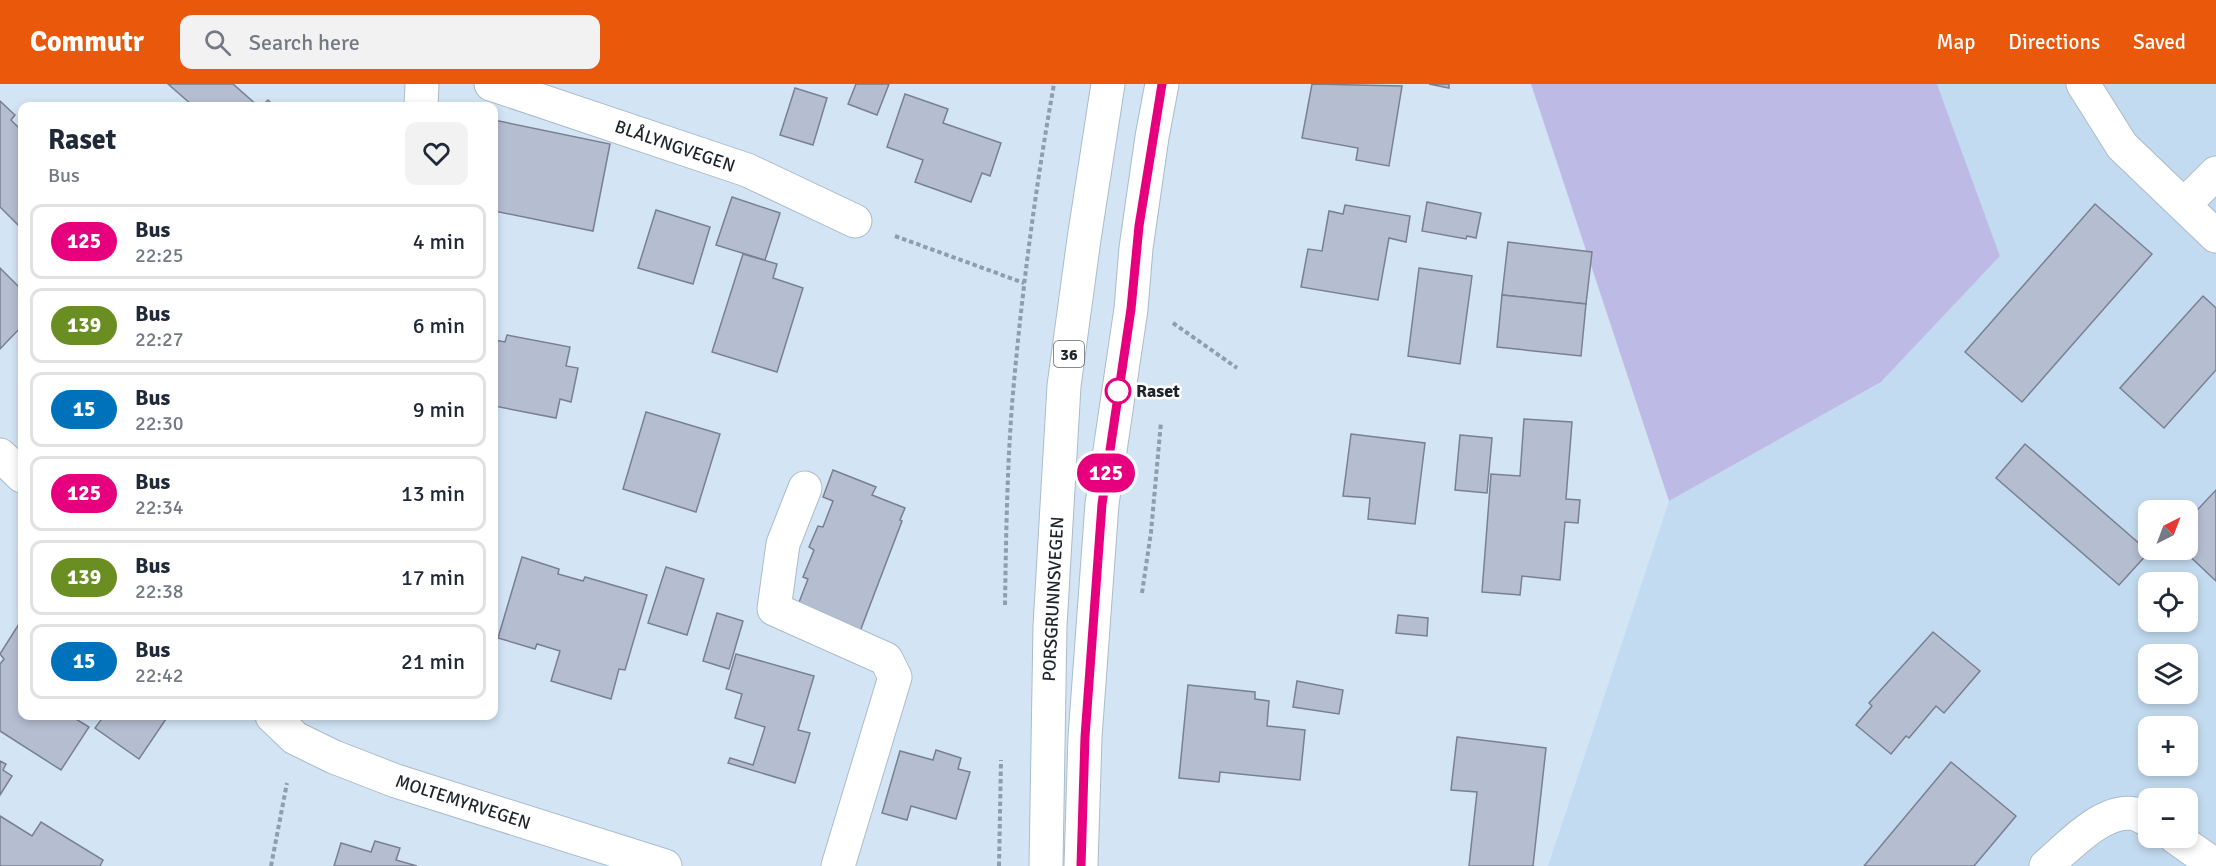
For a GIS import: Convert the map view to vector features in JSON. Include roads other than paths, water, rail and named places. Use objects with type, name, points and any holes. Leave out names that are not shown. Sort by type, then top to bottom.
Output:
[{"type":"main road","points":[[421,102],[422,84]]},
{"type":"main road","name":"BLÅLYNGVEGEN","points":[[491,84],[747,170],[855,221]]},
{"type":"main road","name":"PORSGRUNNSVEGEN","points":[[1046,866],[1050,626],[1064,386],[1108,84]]},
{"type":"main road","points":[[1081,866],[1085,726],[1102,504],[1131,309],[1144,192],[1162,84]]},
{"type":"main road","points":[[2083,84],[2122,146],[2216,236]]},
{"type":"main road","points":[[2184,205],[2216,173]]},
{"type":"main road","points":[[0,454],[18,472]]},
{"type":"main road","points":[[805,488],[783,544],[774,609],[886,659],[895,677],[838,866]]},
{"type":"main road","name":"MOLTEMYRVEGEN","points":[[276,720],[295,738],[334,757],[396,781],[665,866]]},
{"type":"main road","points":[[2046,866],[2093,825],[2114,815],[2138,815]]},
{"type":"main road","points":[[2191,848],[2216,866]]},
{"type":"place","name":"Raset","points":[[1118,391]]}]
